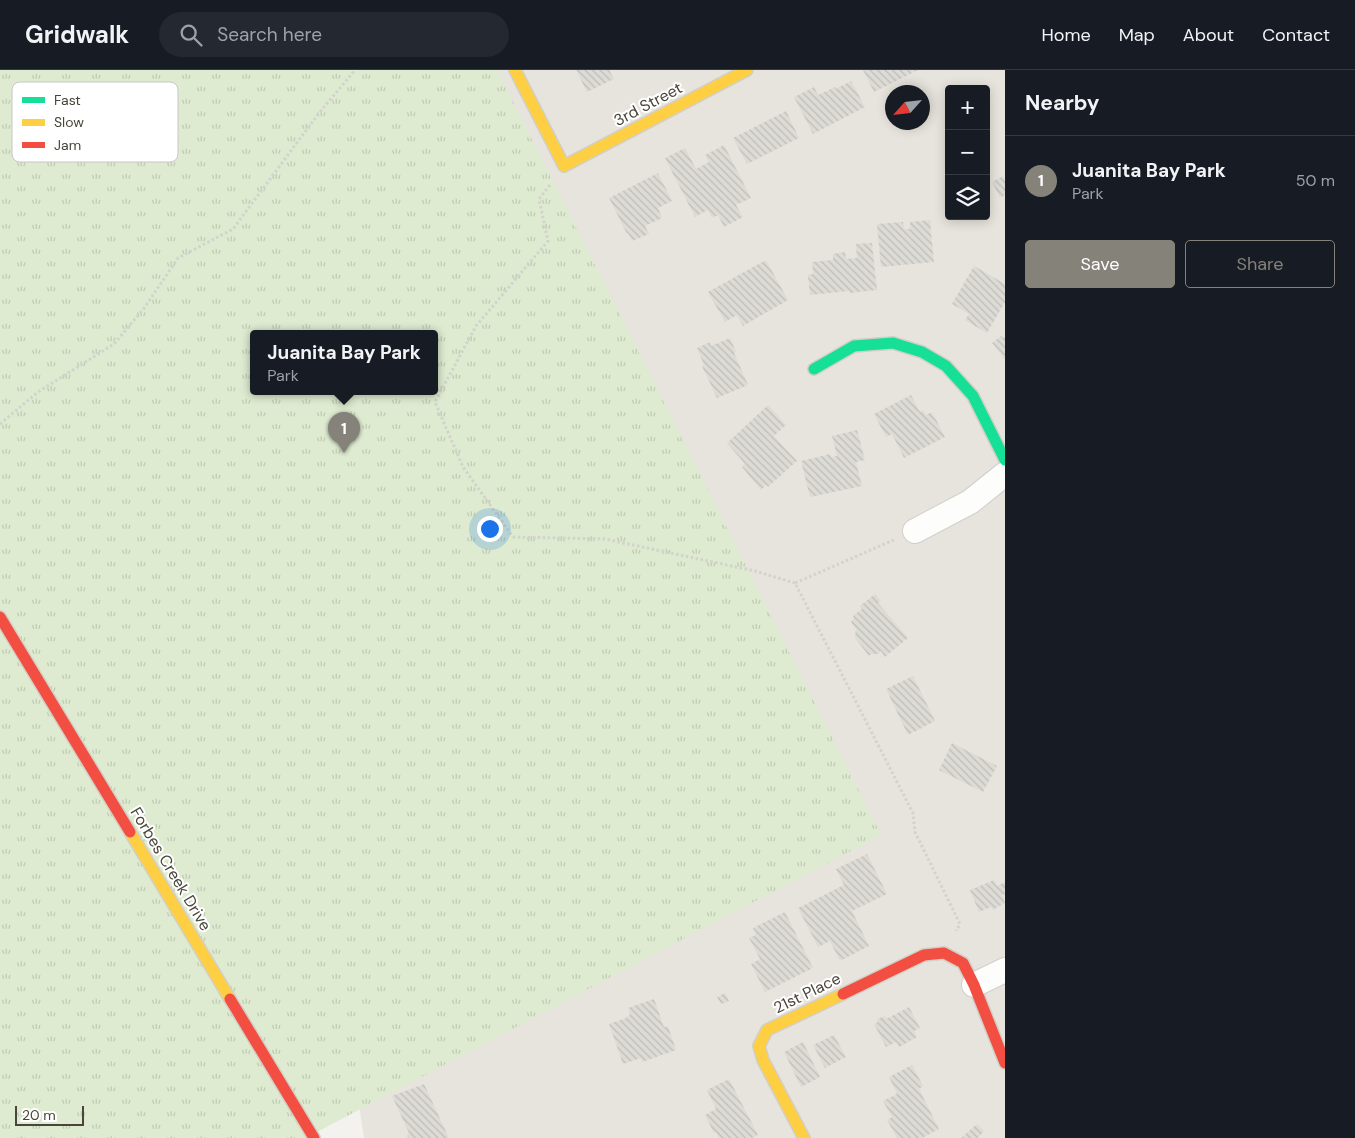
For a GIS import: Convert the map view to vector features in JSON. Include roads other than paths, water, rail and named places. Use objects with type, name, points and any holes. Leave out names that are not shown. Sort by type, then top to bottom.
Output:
[{"type":"street","name":"3rd Street","points":[[515,70],[564,166],[747,70]]},
{"type":"street","points":[[814,369],[854,346],[893,343],[922,352],[946,366],[973,396],[1005,460]]},
{"type":"street","points":[[915,531],[970,502],[1005,474]]},
{"type":"street","name":"Forbes Creek Drive","points":[[0,617],[314,1138]]},
{"type":"street","name":"21st Place","points":[[804,1138],[763,1060],[759,1046],[767,1030],[924,955],[944,953],[963,963],[974,985]]},
{"type":"street","points":[[1005,970],[974,985],[1005,1063]]},
{"type":"place","name":"Juanita Bay Park","points":[[344,453]]}]
